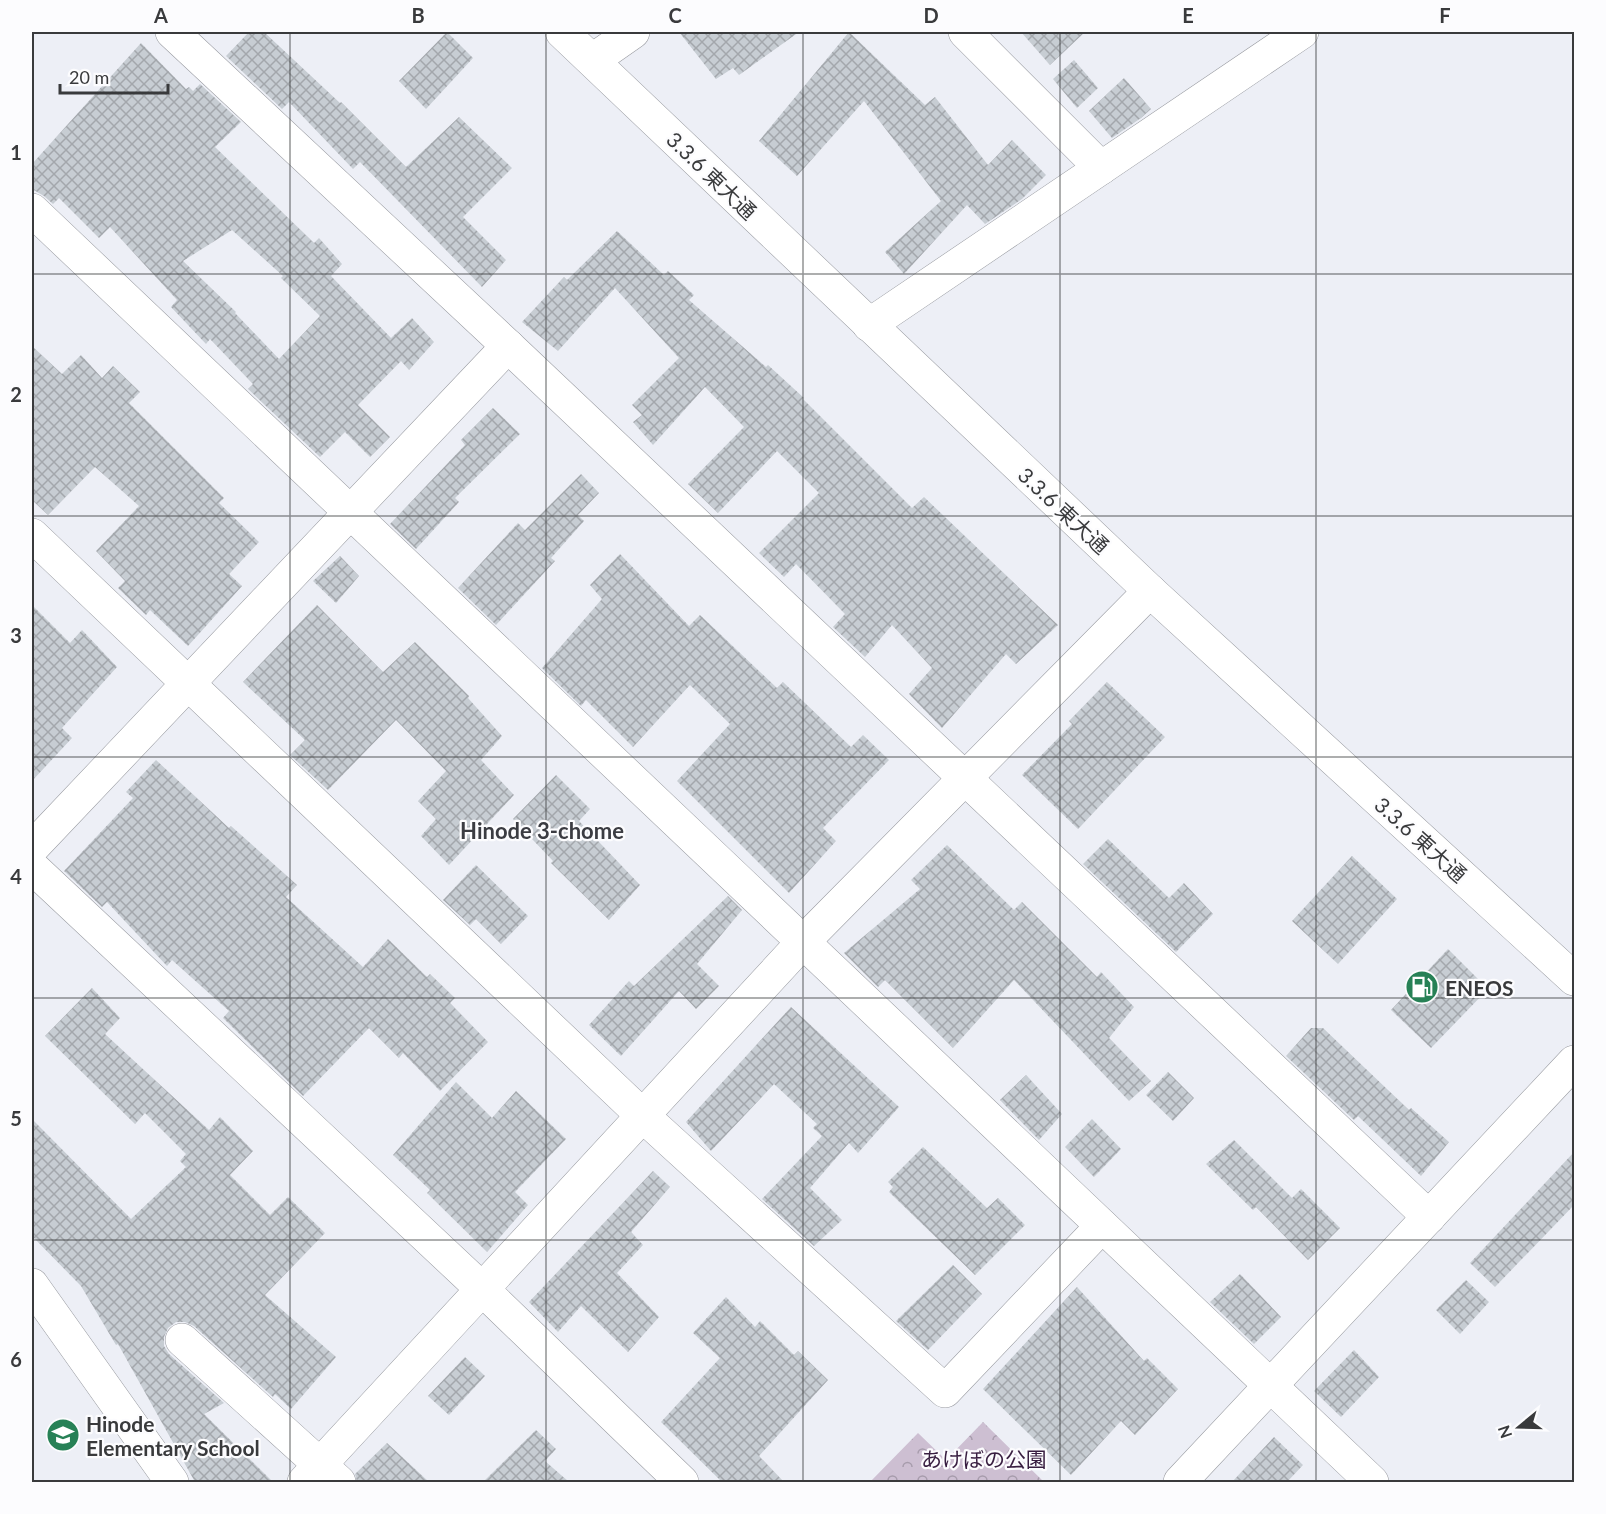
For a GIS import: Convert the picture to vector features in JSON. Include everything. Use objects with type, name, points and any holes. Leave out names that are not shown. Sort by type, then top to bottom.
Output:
[{"type":"street","points":[[172,32],[508,346],[1429,1217]]},
{"type":"street","name":"3.3.6 東大通","points":[[562,32],[1150,591],[1575,979]]},
{"type":"street","points":[[593,60],[633,32]]},
{"type":"street","points":[[965,32],[1101,168]]},
{"type":"street","points":[[869,325],[1302,32]]},
{"type":"street","points":[[32,210],[1372,1482]]},
{"type":"street","points":[[32,848],[508,346]]},
{"type":"street","points":[[32,535],[643,1116],[945,1390],[1102,1226]]},
{"type":"street","points":[[182,1340],[321,1476],[482,1289],[803,942],[1150,591]]},
{"type":"street","points":[[32,867],[482,1289],[682,1482]]},
{"type":"street","points":[[1180,1482],[1575,1062]]},
{"type":"street","points":[[32,1285],[172,1482]]},
{"type":"green space","name":"あけぼの公園","points":[[983,1422],[1044,1482],[870,1482],[918,1433],[946,1460]]},
{"type":"building","points":[[249,32],[264,32],[341,102],[406,167],[459,117],[512,168],[463,217],[506,260],[482,287],[360,162],[353,169],[289,102],[282,109],[226,56]]},
{"type":"building","points":[[447,32],[473,58],[426,109],[399,81]]},
{"type":"building","points":[[679,32],[799,32],[739,75],[733,68],[716,79]]},
{"type":"building","points":[[849,32],[925,105],[935,97],[988,165],[1012,140],[1046,175],[1022,199],[985,224],[967,205],[904,274],[885,252],[941,201],[864,101],[797,176],[759,141]]},
{"type":"building","points":[[1021,32],[1085,32],[1050,65]]},
{"type":"building","points":[[141,43],[186,89],[189,87],[193,91],[200,84],[241,122],[215,147],[314,243],[319,238],[342,264],[331,276],[391,338],[412,318],[434,342],[409,370],[401,361],[358,405],[390,437],[370,457],[345,432],[320,457],[248,389],[253,384],[210,339],[206,344],[171,307],[177,300],[110,227],[99,238],[59,198],[53,204],[32,189],[32,164]],"holes":[[[232,230],[283,276],[281,278],[320,316],[279,359],[236,312],[183,261]]]},
{"type":"building","points":[[1074,60],[1098,88],[1077,108],[1053,79]]},
{"type":"building","points":[[1124,78],[1151,109],[1112,138],[1089,111]]},
{"type":"building","points":[[617,231],[664,275],[668,271],[694,295],[689,300],[804,398],[912,508],[924,497],[1058,625],[1016,664],[1006,654],[942,728],[909,694],[932,668],[892,625],[865,657],[833,627],[845,614],[796,564],[784,577],[759,553],[819,493],[777,451],[718,513],[688,484],[744,427],[705,387],[653,445],[633,422],[642,415],[632,405],[679,358],[615,288],[558,351],[522,322],[564,277],[567,280]]},
{"type":"building","points":[[32,346],[62,374],[81,355],[102,378],[113,366],[140,392],[129,403],[224,498],[219,503],[259,542],[229,574],[242,586],[188,646],[150,610],[146,615],[118,588],[125,581],[96,551],[139,506],[95,467],[48,515],[32,500]]},
{"type":"building","points":[[493,408],[520,434],[455,498],[459,502],[416,549],[390,524],[465,445],[461,440]]},
{"type":"building","points":[[581,474],[599,493],[578,515],[584,521],[551,558],[555,561],[496,625],[458,588],[518,523],[525,530]]},
{"type":"building","points":[[620,554],[689,626],[700,615],[777,688],[783,682],[851,747],[863,735],[889,760],[823,828],[836,841],[789,893],[677,781],[730,724],[690,685],[633,747],[586,700],[581,706],[542,668],[602,599],[590,585]]},
{"type":"building","points":[[340,556],[359,576],[336,603],[313,581]]},
{"type":"building","points":[[32,605],[70,643],[82,630],[117,667],[62,728],[72,738],[32,781]]},
{"type":"building","points":[[317,605],[383,672],[415,642],[469,696],[468,698],[502,736],[481,760],[514,795],[449,865],[421,836],[436,819],[418,801],[446,771],[396,720],[328,790],[290,755],[305,740],[243,682]]},
{"type":"building","points":[[1107,682],[1165,737],[1078,829],[1022,775],[1072,724],[1069,721]]},
{"type":"building","points":[[156,760],[229,828],[231,826],[297,885],[286,897],[363,967],[388,939],[427,977],[430,974],[455,998],[450,1003],[488,1042],[440,1091],[403,1053],[399,1058],[369,1028],[303,1096],[223,1018],[229,1011],[172,960],[167,966],[107,902],[102,907],[64,871],[133,798],[126,792]]},
{"type":"building","points":[[556,775],[590,809],[579,821],[640,885],[609,920],[551,863],[553,861],[513,819]]},
{"type":"building","points":[[1108,839],[1169,898],[1184,883],[1213,914],[1176,952],[1083,864]]},
{"type":"building","points":[[947,845],[1014,910],[1022,902],[1097,977],[1101,972],[1134,1007],[1109,1038],[1151,1081],[1129,1101],[1014,980],[953,1048],[885,980],[878,987],[844,953],[920,889],[911,880]]},
{"type":"building","points":[[1352,856],[1397,899],[1338,964],[1292,921]]},
{"type":"building","points":[[476,865],[528,916],[501,944],[476,919],[470,925],[443,900]]},
{"type":"building","points":[[728,896],[742,910],[697,964],[719,986],[696,1009],[679,991],[621,1056],[589,1025],[629,981],[634,986]]},
{"type":"building","points":[[1448,949],[1488,989],[1431,1048],[1391,1010]]},
{"type":"building","points":[[92,988],[120,1018],[105,1034],[209,1130],[220,1117],[253,1151],[230,1175],[270,1215],[288,1197],[325,1233],[265,1295],[336,1357],[291,1409],[275,1394],[273,1397],[194,1326],[185,1322],[176,1322],[168,1328],[164,1337],[164,1346],[169,1354],[224,1403],[204,1414],[273,1482],[195,1482],[118,1344],[116,1345],[81,1286],[32,1236],[32,1119],[131,1219],[186,1167],[180,1161],[186,1154],[145,1113],[135,1124],[45,1036]]},
{"type":"building","points":[[791,1007],[899,1107],[858,1153],[849,1143],[810,1188],[842,1220],[814,1246],[762,1199],[822,1136],[813,1128],[817,1124],[774,1084],[711,1151],[686,1122]]},
{"type":"building","points":[[1311,1028],[1323,1028],[1409,1110],[1411,1108],[1449,1142],[1421,1176],[1358,1116],[1354,1120],[1286,1056]]},
{"type":"building","points":[[1168,1072],[1194,1098],[1173,1121],[1146,1095]]},
{"type":"building","points":[[1026,1075],[1062,1114],[1039,1140],[1000,1100]]},
{"type":"building","points":[[456,1082],[492,1118],[516,1091],[566,1139],[515,1192],[528,1205],[487,1252],[427,1193],[430,1190],[393,1155]]},
{"type":"building","points":[[1092,1119],[1121,1149],[1094,1177],[1065,1147]]},
{"type":"building","points":[[1234,1140],[1292,1198],[1301,1189],[1340,1228],[1308,1260],[1256,1207],[1253,1210],[1206,1164]]},
{"type":"building","points":[[923,1147],[987,1208],[998,1198],[1025,1225],[975,1275],[889,1192],[893,1187],[888,1182]]},
{"type":"building","points":[[1575,1151],[1575,1204],[1495,1287],[1470,1263]]},
{"type":"building","points":[[653,1171],[670,1187],[631,1232],[643,1245],[617,1273],[659,1317],[628,1352],[581,1306],[558,1332],[529,1302]]},
{"type":"building","points":[[953,1265],[982,1294],[928,1350],[896,1321]]},
{"type":"building","points":[[1240,1274],[1281,1317],[1254,1344],[1210,1302]]},
{"type":"building","points":[[1466,1280],[1489,1302],[1460,1334],[1436,1310]]},
{"type":"building","points":[[1077,1287],[1144,1361],[1147,1358],[1178,1389],[1135,1435],[1121,1421],[1071,1475],[983,1389]]},
{"type":"building","points":[[726,1297],[755,1327],[760,1321],[794,1355],[798,1351],[828,1380],[759,1456],[784,1482],[722,1482],[661,1422],[720,1358],[693,1333]]},
{"type":"building","points":[[1354,1350],[1379,1377],[1341,1417],[1314,1391]]},
{"type":"building","points":[[465,1357],[485,1376],[449,1415],[428,1396]]},
{"type":"building","points":[[536,1430],[556,1449],[545,1461],[569,1482],[483,1482]]},
{"type":"building","points":[[1274,1437],[1303,1465],[1287,1482],[1232,1482]]},
{"type":"building","points":[[387,1443],[429,1482],[357,1482],[355,1474]]},
{"type":"place","name":"ENEOS","points":[[1422,987]]},
{"type":"place","name":"Hinode Elementary School","points":[[63,1435]]},
{"type":"district","name":"Hinode 3-chome","points":[[542,830]]}]
